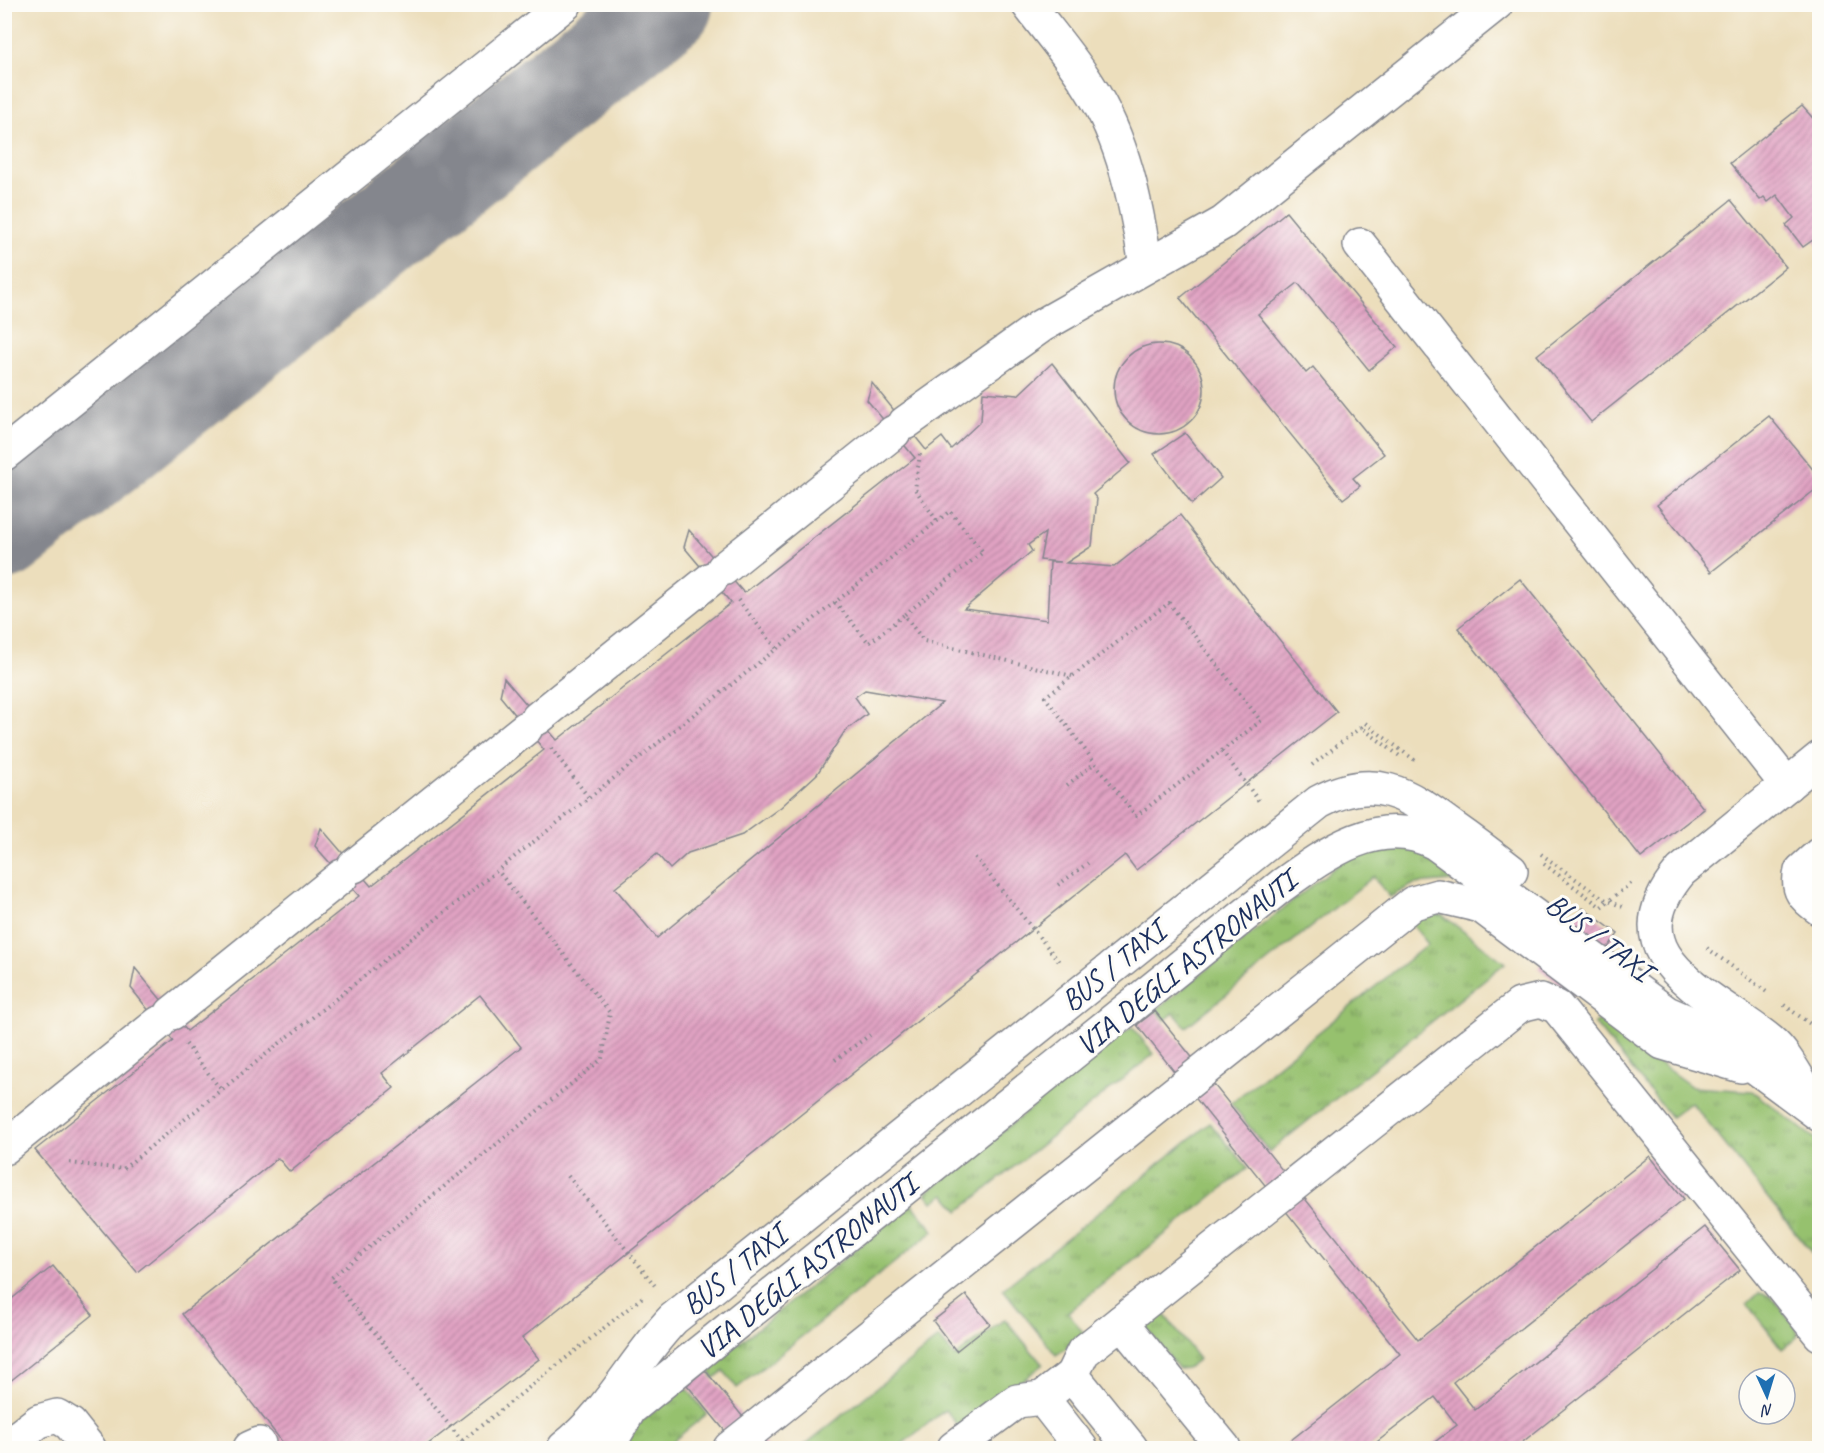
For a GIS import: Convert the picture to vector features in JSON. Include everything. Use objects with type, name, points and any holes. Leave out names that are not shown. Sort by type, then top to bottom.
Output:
[{"type":"street","points":[[4,454],[565,4]]},
{"type":"street","points":[[1028,4],[1090,86],[1117,141],[1134,197],[1146,266]]},
{"type":"street","points":[[4,1148],[170,1024],[348,871],[538,730],[717,574],[899,427],[1041,326],[1223,222],[1496,4]]},
{"type":"street","points":[[1360,245],[1787,785]]},
{"type":"street","points":[[1820,758],[1680,871],[1662,899],[1658,921],[1658,945],[1670,967],[1773,1042],[1820,1113]]},
{"type":"street","name":"BUS / TAXI","points":[[564,1449],[587,1431],[606,1409],[644,1353],[674,1319],[1319,802],[1350,788],[1374,787],[1394,790],[1428,808],[1676,996],[1704,1029]]},
{"type":"street","name":"VIA DEGLI ASTRONAUTI","points":[[597,1449],[616,1433],[630,1410],[684,1365],[1281,886],[1338,847],[1389,832],[1404,831],[1421,835],[1435,843],[1667,1013],[1704,1029],[1820,1113]]},
{"type":"street","points":[[1820,854],[1801,871],[1799,888],[1803,895],[1820,909]]},
{"type":"street","points":[[730,1449],[1403,909],[1426,898],[1453,898],[1481,906],[1663,1043],[1763,1073]]},
{"type":"street","points":[[954,1449],[1017,1401],[1042,1398],[1072,1374],[1083,1352],[1520,1005],[1541,1000],[1557,1007],[1600,1058],[1820,1334]]},
{"type":"street","points":[[1121,1322],[1224,1449]]},
{"type":"street","points":[[1072,1374],[1122,1445]]},
{"type":"street","points":[[1042,1398],[1081,1449]]},
{"type":"street","points":[[4,1448],[39,1421],[57,1416],[70,1424],[89,1449]]},
{"type":"path","points":[[921,454],[915,489],[937,522]]},
{"type":"path","points":[[70,1163],[123,1169],[221,1090],[498,871],[835,602],[937,522],[950,511],[983,552],[869,643],[835,602]]},
{"type":"path","points":[[737,598],[777,649]]},
{"type":"path","points":[[1169,603],[1261,721],[1136,816],[1045,697],[1072,676],[1169,603]]},
{"type":"path","points":[[903,615],[924,641],[1072,676]]},
{"type":"path","points":[[1361,727],[1365,723],[1422,765]]},
{"type":"path","points":[[538,730],[589,798]]},
{"type":"path","points":[[1222,751],[1262,805]]},
{"type":"path","points":[[1067,785],[1095,763]]},
{"type":"path","points":[[1535,849],[1602,898],[1684,931],[1820,1031]]},
{"type":"path","points":[[975,857],[1061,965]]},
{"type":"path","points":[[1058,885],[1088,863]]},
{"type":"path","points":[[462,1441],[331,1278],[602,1059],[610,1013],[498,871]]},
{"type":"path","points":[[170,1024],[221,1090]]},
{"type":"path","points":[[835,1060],[870,1035]]},
{"type":"path","points":[[568,1176],[656,1287]]},
{"type":"green space","points":[[1412,845],[1458,878],[1452,881],[1414,884],[1390,897],[1373,877],[1186,1027],[1174,1013],[1165,1020],[1156,1010],[1354,852]]},
{"type":"green space","points":[[1428,915],[1442,915],[1505,963],[1269,1152],[1231,1103],[1428,944],[1410,922]]},
{"type":"green space","points":[[1600,1020],[1692,1087],[1752,1091],[1819,1142],[1819,1262],[1691,1102],[1671,1117],[1594,1023]]},
{"type":"green space","points":[[1132,1027],[1154,1054],[959,1211],[945,1194],[933,1202],[926,1193]]},
{"type":"green space","points":[[1210,1123],[1248,1168],[1068,1312],[1085,1335],[1056,1355],[1003,1289]]},
{"type":"green space","points":[[912,1204],[934,1231],[737,1388],[724,1371],[714,1378],[707,1369]]},
{"type":"green space","points":[[1759,1293],[1771,1296],[1796,1327],[1798,1334],[1782,1349],[1747,1304]]},
{"type":"green space","points":[[1163,1313],[1199,1359],[1187,1368],[1179,1369],[1147,1329],[1149,1323]]},
{"type":"green space","points":[[1005,1319],[1043,1365],[960,1428],[945,1410],[897,1448],[801,1448],[939,1338],[955,1357]]},
{"type":"green space","points":[[685,1386],[707,1414],[664,1448],[608,1448]]},
{"type":"building","points":[[1802,106],[1820,126],[1820,248],[1813,240],[1803,247],[1786,225],[1794,218],[1777,195],[1768,202],[1764,197],[1760,200],[1730,163]]},
{"type":"building","points":[[1731,200],[1786,267],[1591,422],[1537,355]]},
{"type":"building","points":[[1286,212],[1397,347],[1369,370],[1298,283],[1258,314],[1306,373],[1313,367],[1384,454],[1353,478],[1360,486],[1343,499],[1180,298]]},
{"type":"building","points":[[1159,344],[1176,348],[1191,357],[1200,372],[1204,389],[1200,406],[1191,421],[1176,430],[1159,434],[1142,430],[1127,421],[1118,406],[1114,389],[1118,372],[1127,357],[1142,348]]},
{"type":"building","points":[[1052,363],[1130,463],[1093,494],[1097,499],[1092,546],[1066,563],[1114,567],[1180,515],[1337,712],[1136,870],[1125,855],[522,1338],[539,1359],[423,1448],[287,1448],[182,1314],[521,1047],[480,995],[382,1073],[394,1088],[290,1172],[278,1158],[137,1272],[35,1150],[173,1041],[131,988],[135,968],[187,1031],[359,896],[315,846],[321,828],[371,886],[544,750],[500,696],[504,678],[557,740],[731,603],[684,547],[689,530],[744,593],[915,458],[867,400],[872,383],[926,450],[942,437],[951,449],[981,421],[983,392],[1018,395]],"holes":[[[1045,533],[1040,560],[1060,562],[1050,562],[1047,620],[964,609],[1032,551],[1028,545]],[[865,690],[942,703],[657,938],[615,888],[657,854],[670,869],[688,853],[742,835],[781,807],[817,774],[845,731],[867,714],[855,697]]]},
{"type":"building","points":[[1769,416],[1820,478],[1820,486],[1711,572],[1657,505]]},
{"type":"building","points":[[1185,433],[1221,478],[1192,504],[1154,454]]},
{"type":"building","points":[[1520,579],[1704,809],[1641,858],[1458,628]]},
{"type":"building","points":[[1583,908],[1618,934],[1573,995],[1538,968]]},
{"type":"building","points":[[1155,1011],[1418,1340],[1650,1156],[1684,1199],[1453,1382],[1475,1410],[1705,1227],[1740,1270],[1515,1448],[1427,1448],[1457,1425],[1435,1397],[1369,1448],[1281,1448],[1400,1354],[1137,1025]]},
{"type":"building","points":[[53,1266],[93,1315],[4,1386],[4,1305]]},
{"type":"building","points":[[966,1295],[990,1324],[956,1351],[933,1321]]},
{"type":"building","points":[[705,1370],[768,1448],[739,1448],[687,1385]]},
{"type":"taxiway","points":[[4,533],[666,4]]}]
